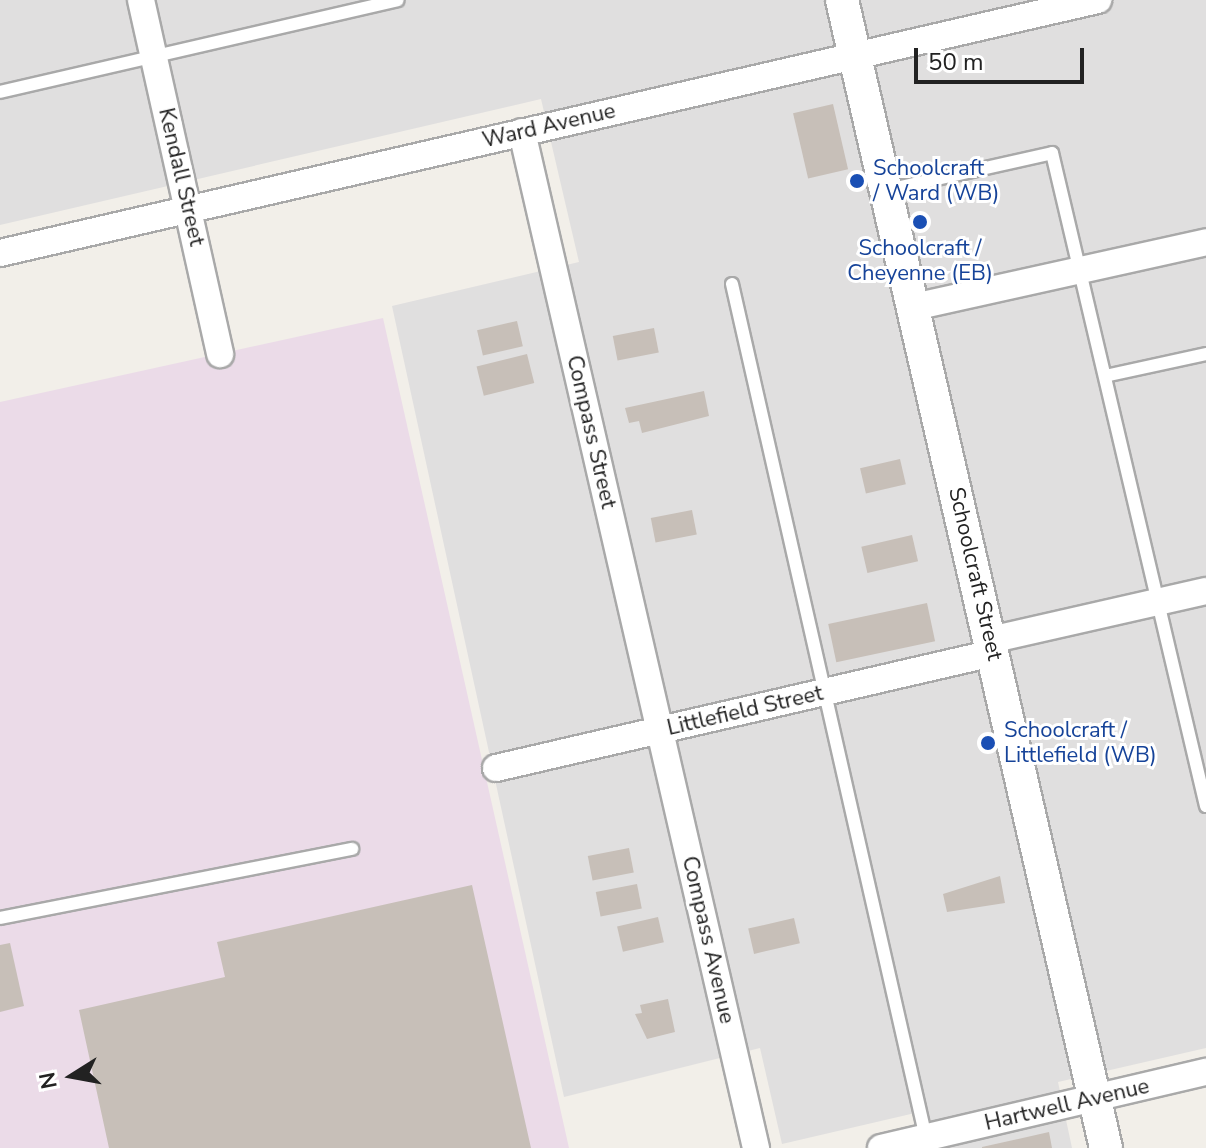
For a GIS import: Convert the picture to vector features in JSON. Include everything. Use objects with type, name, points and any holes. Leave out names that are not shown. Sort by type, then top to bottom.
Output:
[{"type":"street","name":"Kendall Street","points":[[141,0],[220,354]]},
{"type":"street","name":"Schoolcraft Street","points":[[842,0],[1106,1148]]},
{"type":"street","name":"Ward Avenue","points":[[0,253],[1098,0]]},
{"type":"street","name":"Compass Street","points":[[522,132],[660,731]]},
{"type":"street","points":[[914,307],[1206,242]]},
{"type":"street","name":"Littlefield Street","points":[[496,768],[827,692],[1206,591]]},
{"type":"street","name":"Compass Avenue","points":[[660,731],[756,1148]]},
{"type":"street","name":"Hartwell Avenue","points":[[881,1148],[1206,1072]]},
{"type":"lane","points":[[0,92],[397,0]]},
{"type":"lane","points":[[886,190],[1052,153],[1206,806]]},
{"type":"lane","points":[[732,284],[926,1138]]},
{"type":"lane","points":[[1105,376],[1206,354]]},
{"type":"lane","points":[[0,918],[352,849]]},
{"type":"shaded area","points":[[0,0],[1206,0],[1206,1048],[1058,1082],[1072,1148],[937,1148],[928,1110],[782,1144],[760,1048],[564,1097],[392,306],[579,262],[541,99],[0,225]]},
{"type":"shaded area","points":[[383,318],[569,1148],[0,1148],[0,402]]},
{"type":"building","points":[[833,104],[848,169],[808,179],[793,113]]},
{"type":"building","points":[[517,321],[523,346],[483,356],[477,330]]},
{"type":"building","points":[[654,328],[659,353],[618,361],[613,336]]},
{"type":"building","points":[[527,354],[534,383],[484,396],[477,367]]},
{"type":"building","points":[[704,391],[709,416],[642,433],[639,421],[629,423],[625,408]]},
{"type":"building","points":[[900,459],[906,484],[866,494],[860,468]]},
{"type":"building","points":[[692,510],[697,535],[656,543],[651,518]]},
{"type":"building","points":[[912,535],[918,561],[867,573],[861,547]]},
{"type":"building","points":[[927,603],[935,641],[836,662],[828,624]]},
{"type":"building","points":[[629,848],[634,873],[593,881],[588,856]]},
{"type":"building","points":[[1000,876],[1005,903],[947,912],[943,894]]},
{"type":"building","points":[[637,884],[642,909],[601,917],[596,892]]},
{"type":"building","points":[[472,885],[531,1148],[109,1148],[79,1010],[225,977],[217,942]]},
{"type":"building","points":[[658,917],[664,942],[623,952],[617,926]]},
{"type":"building","points":[[794,918],[800,943],[754,954],[748,929]]},
{"type":"building","points":[[10,943],[24,1006],[0,1012],[0,945]]},
{"type":"building","points":[[668,999],[675,1032],[647,1039],[635,1014],[642,1013],[640,1005]]},
{"type":"building","points":[[1049,1132],[1052,1148],[982,1148],[982,1147]]},
{"type":"place","name":"Schoolcraft / Ward (WB)","points":[[857,181]]},
{"type":"place","name":"Schoolcraft / Cheyenne (EB)","points":[[920,222]]},
{"type":"place","name":"Schoolcraft / Littlefield (WB)","points":[[988,743]]}]
